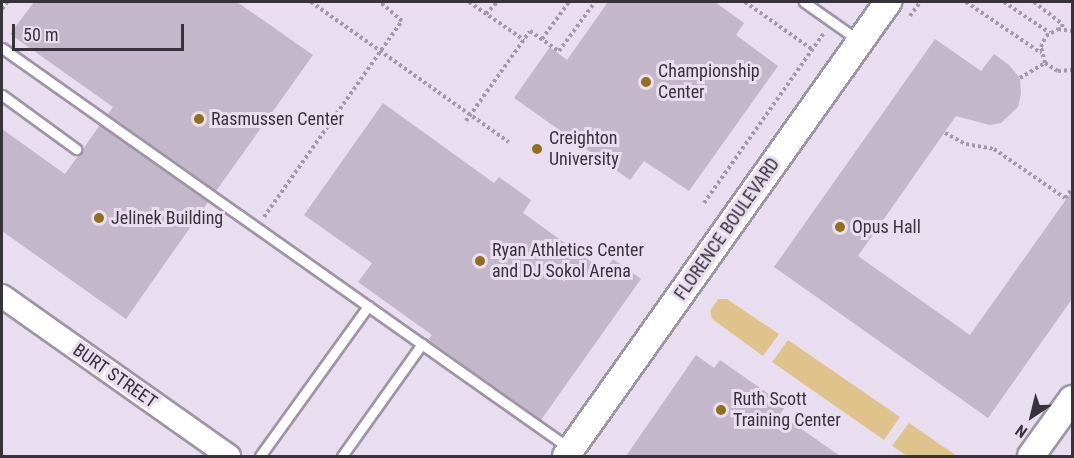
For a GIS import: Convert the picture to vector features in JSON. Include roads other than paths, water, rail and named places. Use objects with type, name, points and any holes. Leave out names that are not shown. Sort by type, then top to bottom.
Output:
[{"type":"main road","name":"FLORENCE BOULEVARD","points":[[568,453],[888,2]]},
{"type":"main road","points":[[1031,456],[1072,399]]},
{"type":"street","name":"BURT STREET","points":[[2,296],[229,456]]},
{"type":"lane","points":[[804,2],[860,41]]},
{"type":"lane","points":[[2,48],[422,344],[568,453]]},
{"type":"lane","points":[[2,95],[76,149]]},
{"type":"lane","points":[[260,456],[368,306]]},
{"type":"lane","points":[[342,456],[422,344]]},
{"type":"place","name":"Championship Center","points":[[646,82]]},
{"type":"place","name":"Rasmussen Center","points":[[199,119]]},
{"type":"place","name":"Creighton University","points":[[537,149]]},
{"type":"place","name":"Jelinek Building","points":[[99,218]]},
{"type":"place","name":"Opus Hall","points":[[840,227]]},
{"type":"place","name":"Ryan Athletics Center and DJ Sokol Arena","points":[[480,261]]},
{"type":"place","name":"Ruth Scott Training Center","points":[[721,410]]}]
